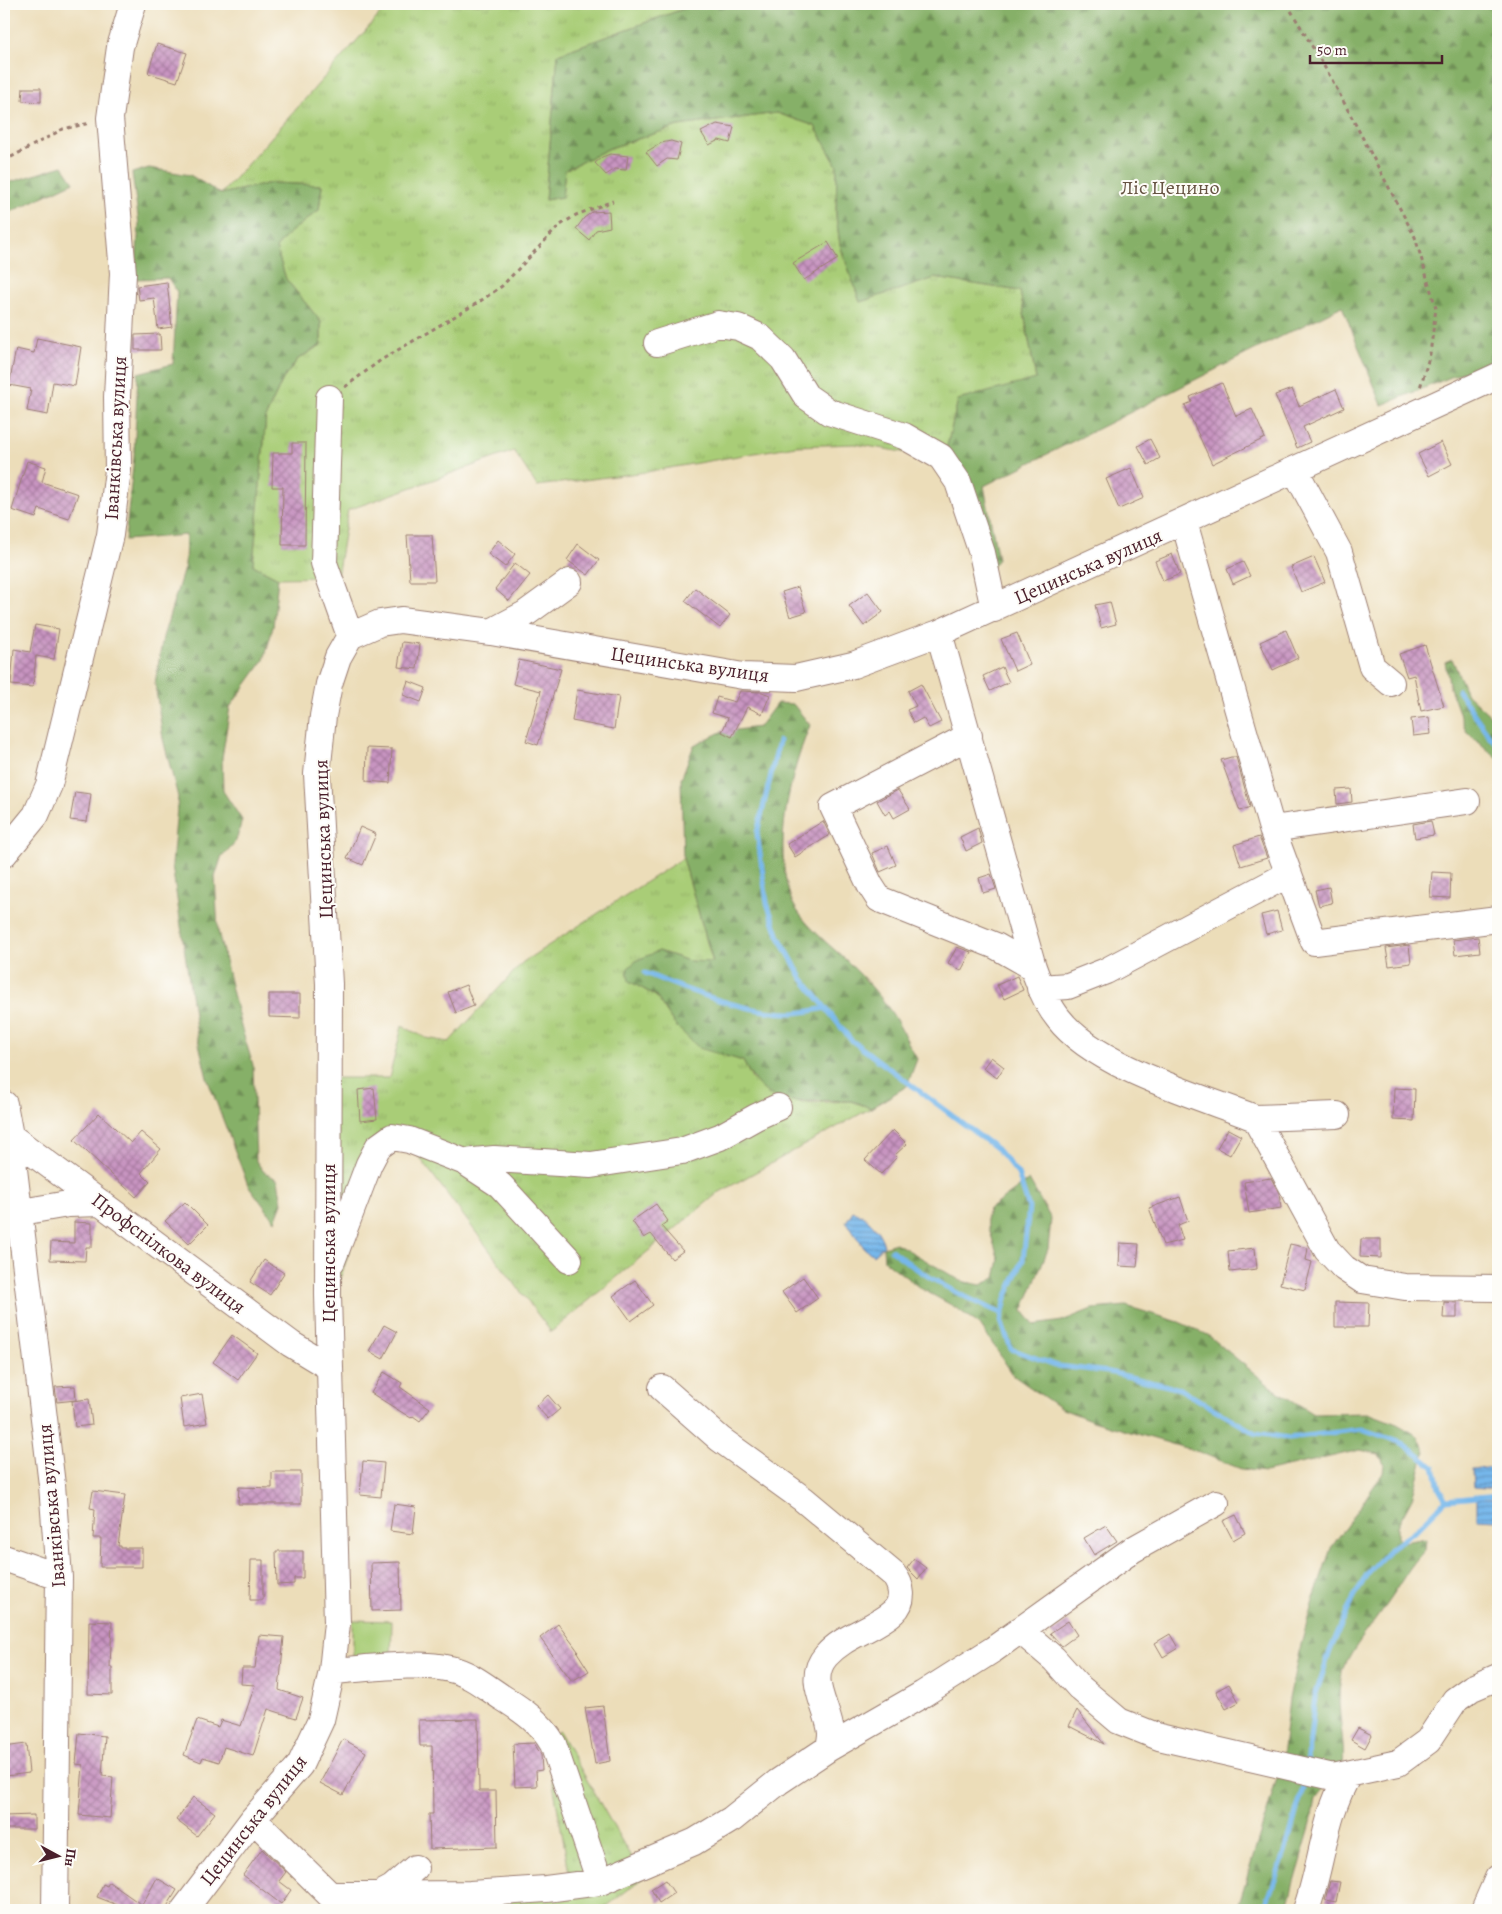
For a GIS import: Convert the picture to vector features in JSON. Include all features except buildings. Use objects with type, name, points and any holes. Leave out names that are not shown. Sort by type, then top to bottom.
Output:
[{"type":"street","name":"Іванківська вулиця","points":[[4,854],[36,815],[49,785],[65,711],[110,535],[118,470],[117,397],[123,273],[110,118],[120,46],[133,4]]},
{"type":"street","points":[[656,344],[718,324],[738,327],[760,337],[783,359],[806,396],[829,412],[904,436],[940,456],[958,482],[982,554],[994,609]]},
{"type":"street","name":"Цецинська вулиця","points":[[184,1910],[252,1819],[300,1765],[321,1720],[332,1671],[337,1623],[329,1367],[329,984],[317,774],[323,716],[329,684],[338,657],[350,636],[380,622],[401,620],[491,632],[743,676],[796,678],[853,665],[939,633],[1184,522],[1411,414],[1496,379]]},
{"type":"street","points":[[329,398],[324,563],[350,636]]},
{"type":"street","points":[[1295,470],[1339,552],[1372,667],[1391,683]]},
{"type":"street","points":[[1184,522],[1272,829],[1287,875],[1314,942],[1498,919]]},
{"type":"street","points":[[491,632],[524,614],[569,582]]},
{"type":"street","points":[[939,633],[1037,977],[1058,1019],[1082,1041],[1135,1071],[1255,1118],[1336,1115]]},
{"type":"street","points":[[969,736],[833,807],[870,885],[879,898],[996,946],[1037,977],[1068,986],[1106,971],[1287,875]]},
{"type":"street","points":[[1272,829],[1467,801]]},
{"type":"street","name":"Іванківська вулиця","points":[[4,1104],[10,1136],[12,1214],[52,1485],[58,1577],[55,1910]]},
{"type":"street","points":[[466,1162],[494,1159],[591,1165],[682,1151],[720,1137],[756,1116],[778,1107]]},
{"type":"street","points":[[1255,1118],[1326,1250],[1344,1268],[1362,1280],[1405,1287],[1498,1288]]},
{"type":"street","name":"Профспілкова вулиця","points":[[10,1136],[291,1344],[329,1367]]},
{"type":"street","points":[[328,1271],[369,1164],[378,1147],[392,1136],[410,1140],[466,1162],[500,1185],[569,1260]]},
{"type":"street","points":[[12,1214],[68,1204],[101,1203]]},
{"type":"street","points":[[662,1388],[720,1439],[803,1499],[893,1574],[900,1583],[902,1596],[894,1611],[843,1642],[825,1656],[817,1672],[818,1686],[831,1733],[829,1748]]},
{"type":"street","points":[[252,1819],[338,1902],[377,1896],[537,1890],[600,1882],[694,1842],[732,1819],[778,1782],[829,1748],[923,1694],[1020,1630],[1132,1550],[1216,1503]]},
{"type":"street","points":[[4,1558],[58,1577]]},
{"type":"street","points":[[1020,1630],[1054,1659],[1079,1687],[1119,1721],[1159,1737],[1333,1777],[1398,1763],[1428,1741],[1455,1700],[1472,1688],[1498,1677]]},
{"type":"street","points":[[332,1671],[417,1667],[450,1668],[468,1675],[522,1709],[544,1728],[554,1744],[600,1882]]},
{"type":"street","points":[[1306,1910],[1334,1807],[1342,1785],[1349,1774]]},
{"type":"street","points":[[377,1896],[392,1888],[415,1868]]},
{"type":"street","points":[[1484,1910],[1498,1878]]},
{"type":"path","points":[[1287,4],[1331,78],[1415,237],[1436,308],[1430,354],[1411,414]]},
{"type":"path","points":[[4,161],[63,129],[110,118]]},
{"type":"path","points":[[329,398],[381,360],[479,302],[502,286],[559,226],[576,215],[613,201]]},
{"type":"green space","points":[[389,4],[697,4],[558,54],[545,200],[562,197],[565,170],[610,148],[678,126],[777,113],[815,126],[837,166],[836,215],[840,245],[860,302],[935,278],[1020,291],[1036,380],[958,400],[944,459],[855,444],[795,446],[646,472],[537,486],[514,451],[348,510],[337,577],[278,578],[253,565],[266,416],[283,379],[298,359],[321,345],[321,322],[286,279],[276,248],[288,234],[319,210],[322,185],[271,183],[221,194]]},
{"type":"green space","name":"Ліс Цецино","points":[[697,4],[1498,4],[1498,358],[1382,405],[1342,306],[984,486],[998,559],[989,571],[944,459],[958,400],[1036,379],[1020,291],[935,278],[860,302],[840,245],[836,215],[837,166],[815,126],[777,113],[678,126],[610,148],[565,170],[562,197],[545,200],[558,54]]},
{"type":"green space","points":[[63,166],[74,182],[4,215],[4,184]]},
{"type":"green space","points":[[149,168],[190,175],[221,194],[271,183],[322,185],[319,210],[288,234],[276,248],[286,279],[321,322],[321,345],[298,359],[283,379],[266,416],[253,565],[278,578],[273,627],[264,660],[230,707],[222,758],[223,791],[242,820],[236,841],[221,858],[215,877],[218,931],[240,1023],[253,1065],[256,1161],[264,1172],[278,1180],[282,1203],[275,1221],[248,1185],[207,1078],[197,1035],[172,865],[178,797],[163,739],[155,683],[163,637],[185,565],[186,535],[125,540],[134,457],[138,373],[173,364],[177,292],[168,278],[135,279],[139,224],[132,173]]},
{"type":"green space","points":[[1452,659],[1467,694],[1498,723],[1498,759],[1466,731],[1450,688],[1445,662]]},
{"type":"green space","points":[[777,703],[793,704],[810,725],[790,788],[783,834],[783,856],[791,899],[807,923],[872,987],[895,1019],[917,1059],[907,1086],[871,1108],[852,1101],[801,1101],[775,1097],[764,1090],[753,1079],[743,1061],[699,1048],[675,1025],[656,996],[629,981],[627,969],[637,960],[659,951],[689,961],[713,962],[683,858],[681,779],[694,745],[721,732],[759,727]]},
{"type":"green space","points":[[683,858],[713,963],[689,961],[659,951],[629,981],[656,996],[675,1025],[727,1056],[743,1061],[752,1079],[802,1103],[851,1101],[871,1108],[718,1193],[551,1332],[414,1150],[389,1151],[360,1217],[339,1283],[317,1078],[389,1078],[402,1026],[426,1038],[449,1042],[523,962]]},
{"type":"green space","points":[[1029,1180],[1051,1219],[1048,1249],[1023,1311],[1034,1325],[1062,1321],[1092,1309],[1126,1306],[1179,1322],[1208,1335],[1271,1387],[1314,1414],[1368,1413],[1397,1424],[1418,1436],[1425,1451],[1412,1498],[1397,1526],[1397,1537],[1405,1542],[1426,1538],[1425,1550],[1409,1569],[1361,1639],[1344,1669],[1339,1690],[1343,1750],[1342,1774],[1329,1781],[1315,1799],[1311,1824],[1286,1910],[1237,1910],[1281,1765],[1289,1699],[1313,1601],[1331,1548],[1383,1473],[1384,1464],[1379,1454],[1360,1450],[1265,1472],[1241,1469],[1199,1452],[1093,1421],[1060,1408],[1014,1376],[980,1325],[955,1307],[920,1288],[884,1260],[883,1247],[896,1243],[961,1281],[981,1285],[995,1278],[999,1260],[986,1219],[989,1209]]},
{"type":"green space","points":[[353,1620],[392,1621],[391,1663],[353,1662]]},
{"type":"green space","points":[[559,1731],[643,1878],[602,1910],[328,1910],[570,1878],[545,1739]]},
{"type":"water","points":[[853,1211],[868,1220],[882,1240],[884,1245],[873,1255],[865,1249],[846,1222]]},
{"type":"water","points":[[1498,1465],[1498,1489],[1473,1487],[1472,1469],[1493,1468]]},
{"type":"water","points":[[1477,1499],[1498,1499],[1498,1520],[1477,1519]]},
{"type":"waterway","points":[[1458,691],[1490,737],[1498,744]]},
{"type":"waterway","points":[[779,741],[757,833],[767,903],[779,937],[802,978],[851,1040],[997,1149],[1018,1174],[1029,1208],[1023,1260],[1006,1298],[1001,1321],[1011,1349],[1058,1366],[1109,1372],[1180,1389],[1255,1433],[1289,1438],[1362,1429],[1402,1443],[1434,1467],[1439,1488],[1446,1500],[1498,1495]]},
{"type":"waterway","points":[[645,973],[699,994],[759,1010],[795,1013],[826,1008]]},
{"type":"waterway","points":[[891,1250],[918,1270],[945,1286],[1003,1314]]},
{"type":"waterway","points":[[1307,1765],[1315,1697],[1330,1651],[1348,1609],[1367,1574],[1392,1547],[1413,1533],[1446,1500]]},
{"type":"waterway","points":[[1264,1910],[1285,1853],[1304,1784]]}]
